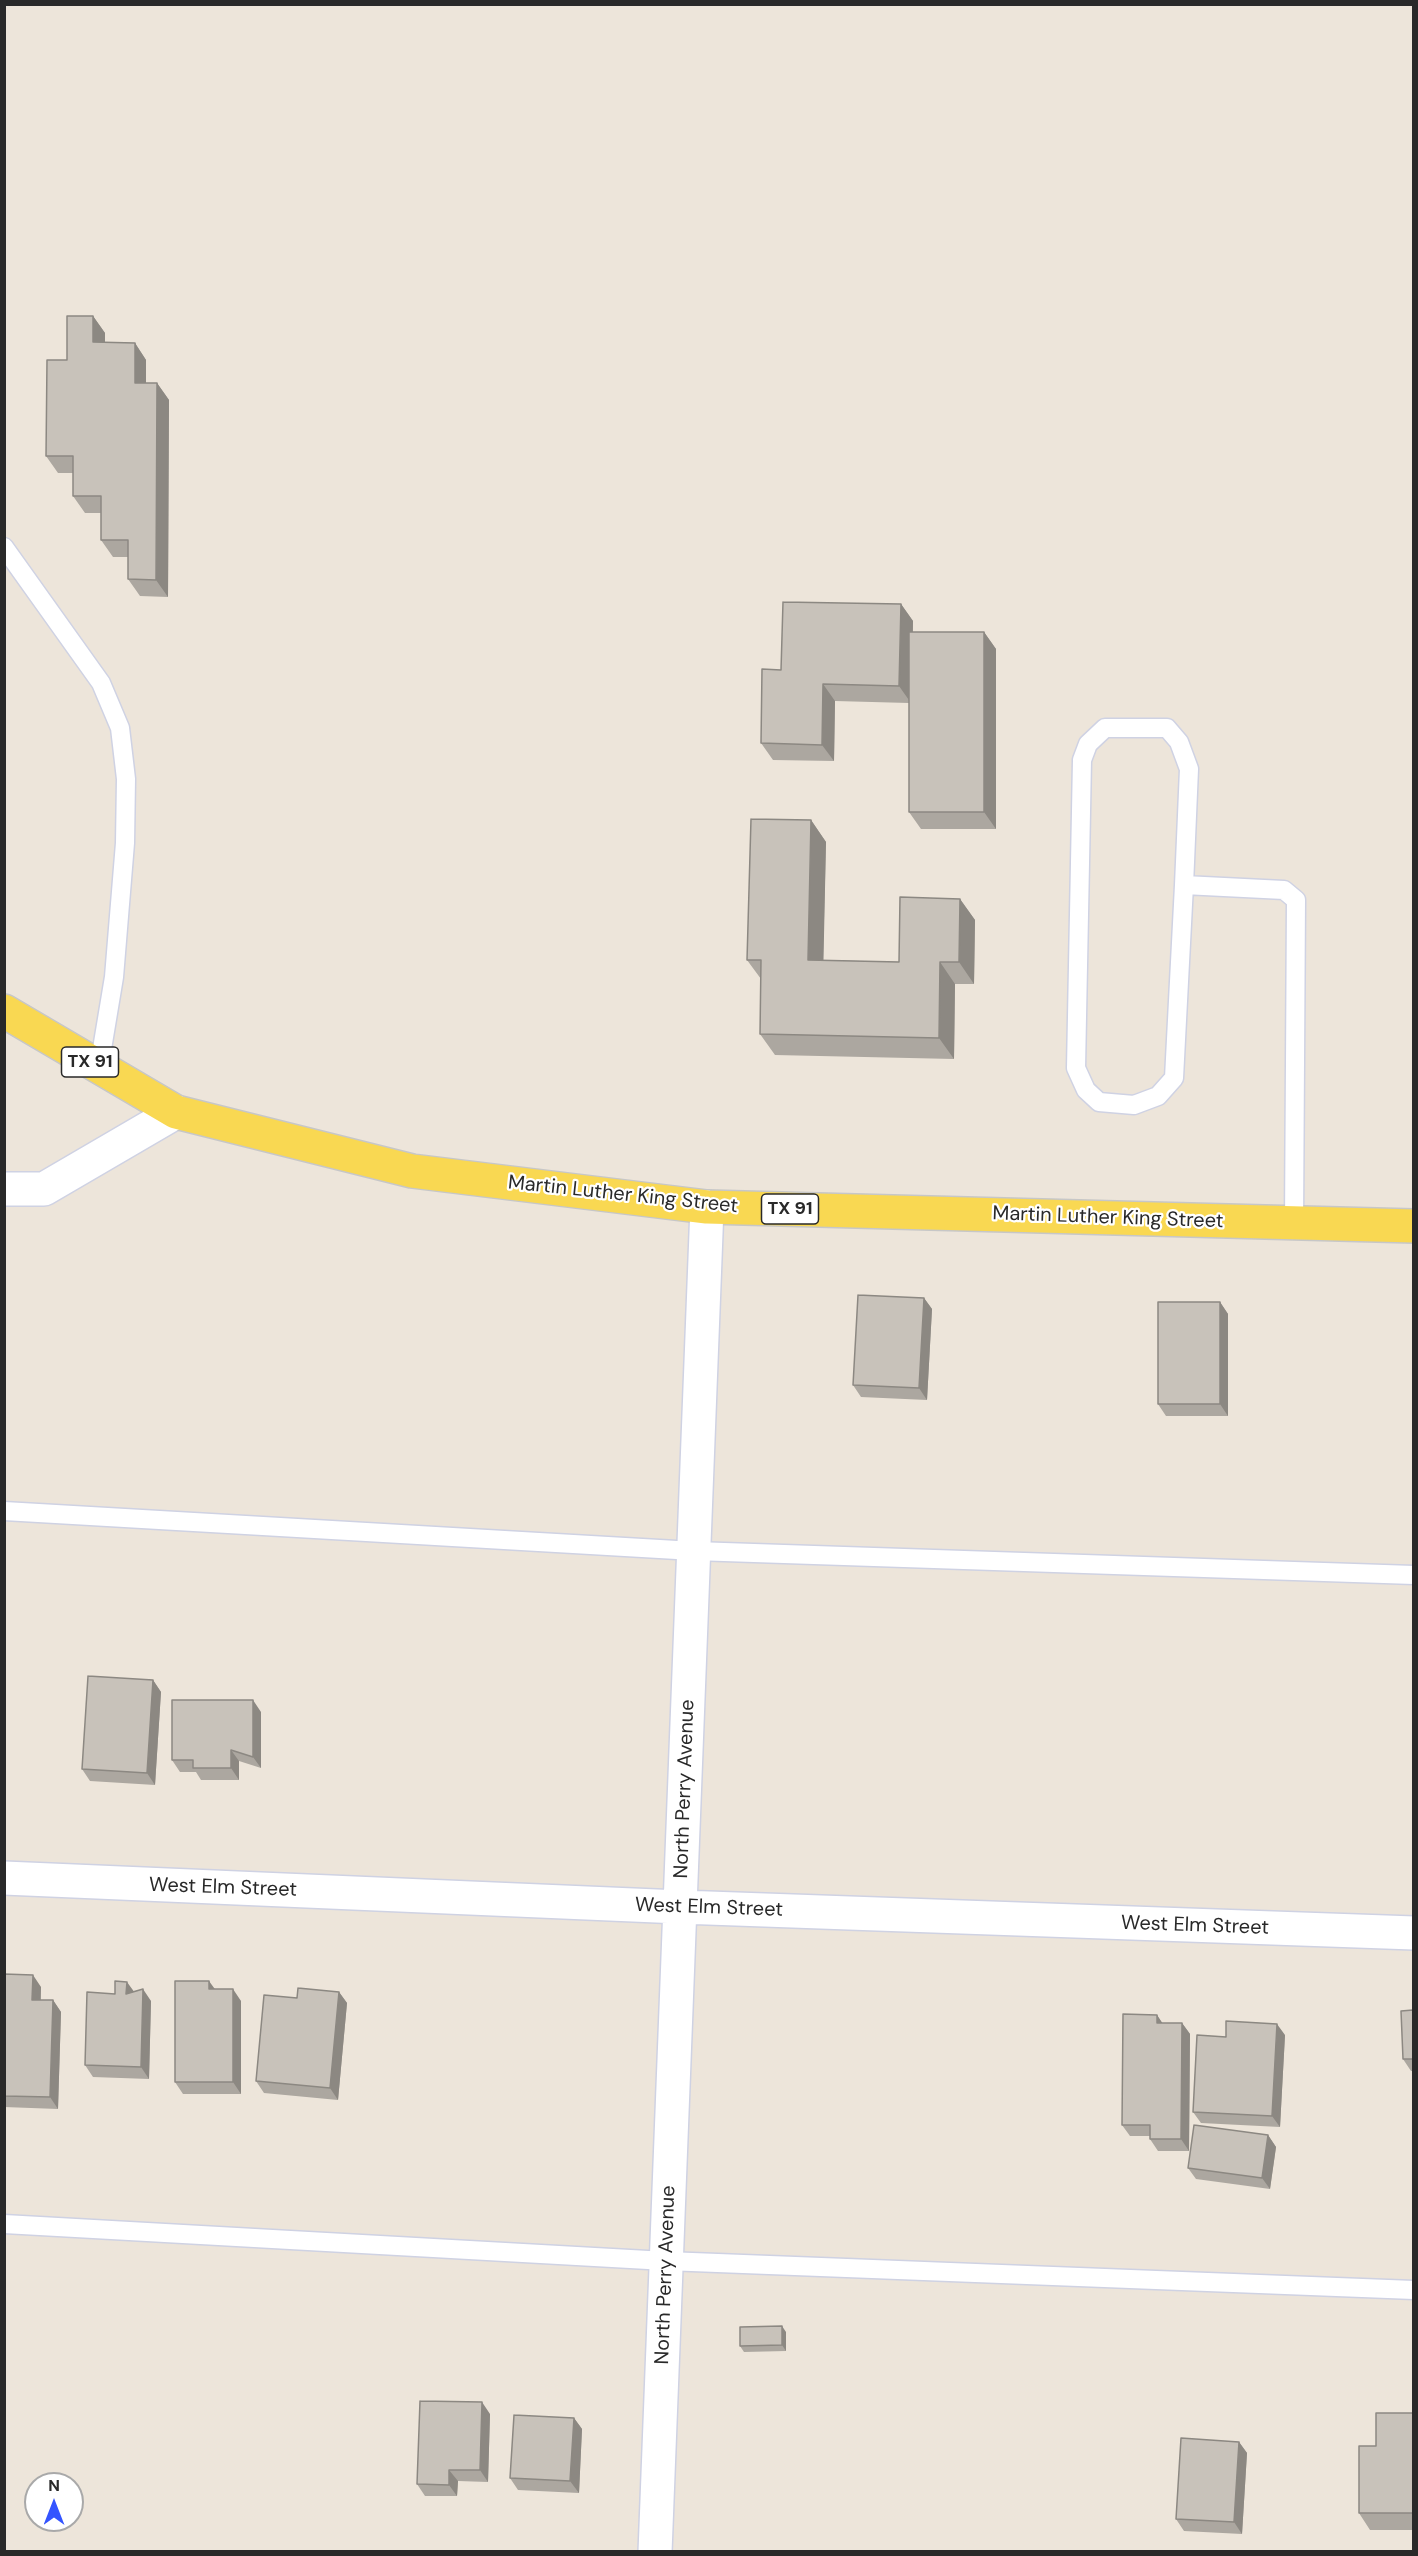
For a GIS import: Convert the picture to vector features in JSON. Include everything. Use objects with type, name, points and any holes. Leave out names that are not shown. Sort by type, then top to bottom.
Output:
[{"type":"main road","name":"TX 91","points":[[4,1011],[176,1112]]},
{"type":"main road","name":"Martin Luther King Street","points":[[176,1112],[412,1171],[707,1207],[1413,1226]]},
{"type":"street","points":[[4,1189],[44,1189],[176,1112]]},
{"type":"street","name":"North Perry Avenue","points":[[655,2552],[707,1207]]},
{"type":"street","name":"West Elm Street","points":[[4,1878],[680,1907],[1413,1934]]},
{"type":"lane","points":[[4,547],[101,683],[120,728],[126,779],[125,843],[114,977],[99,1067]]},
{"type":"lane","points":[[1105,728],[1167,728],[1179,742],[1189,769],[1184,885],[1174,1078],[1158,1096],[1134,1106],[1099,1102],[1086,1090],[1076,1068],[1076,1057],[1082,760],[1088,744],[1105,728]]},
{"type":"lane","points":[[1184,885],[1284,890],[1296,900],[1294,1223]]},
{"type":"lane","points":[[4,1511],[694,1551],[1413,1575]]},
{"type":"lane","points":[[4,2224],[666,2261],[1413,2290]]},
{"type":"building","points":[[67,316],[93,316],[93,342],[135,343],[135,383],[157,383],[156,580],[128,579],[128,540],[101,540],[101,496],[73,496],[73,456],[46,456],[47,360],[67,360]]},
{"type":"building","points":[[783,602],[901,604],[899,686],[823,684],[822,745],[761,743],[762,669],[781,670]]},
{"type":"building","points":[[909,632],[984,632],[984,812],[909,812]]},
{"type":"building","points":[[751,819],[811,820],[808,960],[899,962],[900,897],[960,899],[959,962],[940,962],[939,1038],[760,1034],[761,960],[747,960]]},
{"type":"building","points":[[858,1295],[924,1298],[919,1388],[853,1385]]},
{"type":"building","points":[[1158,1302],[1220,1302],[1220,1404],[1158,1404]]},
{"type":"building","points":[[88,1676],[153,1680],[147,1773],[82,1769]]},
{"type":"building","points":[[172,1700],[253,1700],[253,1757],[231,1750],[231,1768],[193,1768],[193,1760],[172,1760]]},
{"type":"building","points":[[4,1974],[33,1975],[32,2000],[53,2000],[50,2097],[4,2096]]},
{"type":"building","points":[[115,1981],[127,1982],[126,1994],[143,1989],[141,2067],[85,2065],[87,1992],[115,1994]]},
{"type":"building","points":[[175,1981],[209,1981],[209,1989],[233,1989],[233,2082],[175,2082]]},
{"type":"building","points":[[298,1988],[339,1992],[330,2088],[256,2081],[264,1995],[297,1998]]},
{"type":"building","points":[[1413,2010],[1413,2059],[1403,2059],[1401,2011]]},
{"type":"building","points":[[1123,2014],[1157,2015],[1157,2023],[1182,2023],[1181,2139],[1150,2139],[1150,2125],[1122,2125]]},
{"type":"building","points":[[1226,2021],[1277,2024],[1272,2116],[1193,2112],[1197,2035],[1226,2037]]},
{"type":"building","points":[[1194,2125],[1268,2135],[1262,2178],[1188,2168]]},
{"type":"building","points":[[782,2326],[782,2345],[740,2346],[740,2327]]},
{"type":"building","points":[[420,2401],[482,2402],[480,2470],[449,2470],[449,2485],[417,2484]]},
{"type":"building","points":[[1376,2413],[1413,2413],[1413,2513],[1359,2513],[1359,2446],[1376,2446]]},
{"type":"building","points":[[514,2415],[574,2418],[570,2481],[510,2478]]},
{"type":"building","points":[[1181,2438],[1239,2442],[1234,2522],[1176,2519]]}]
